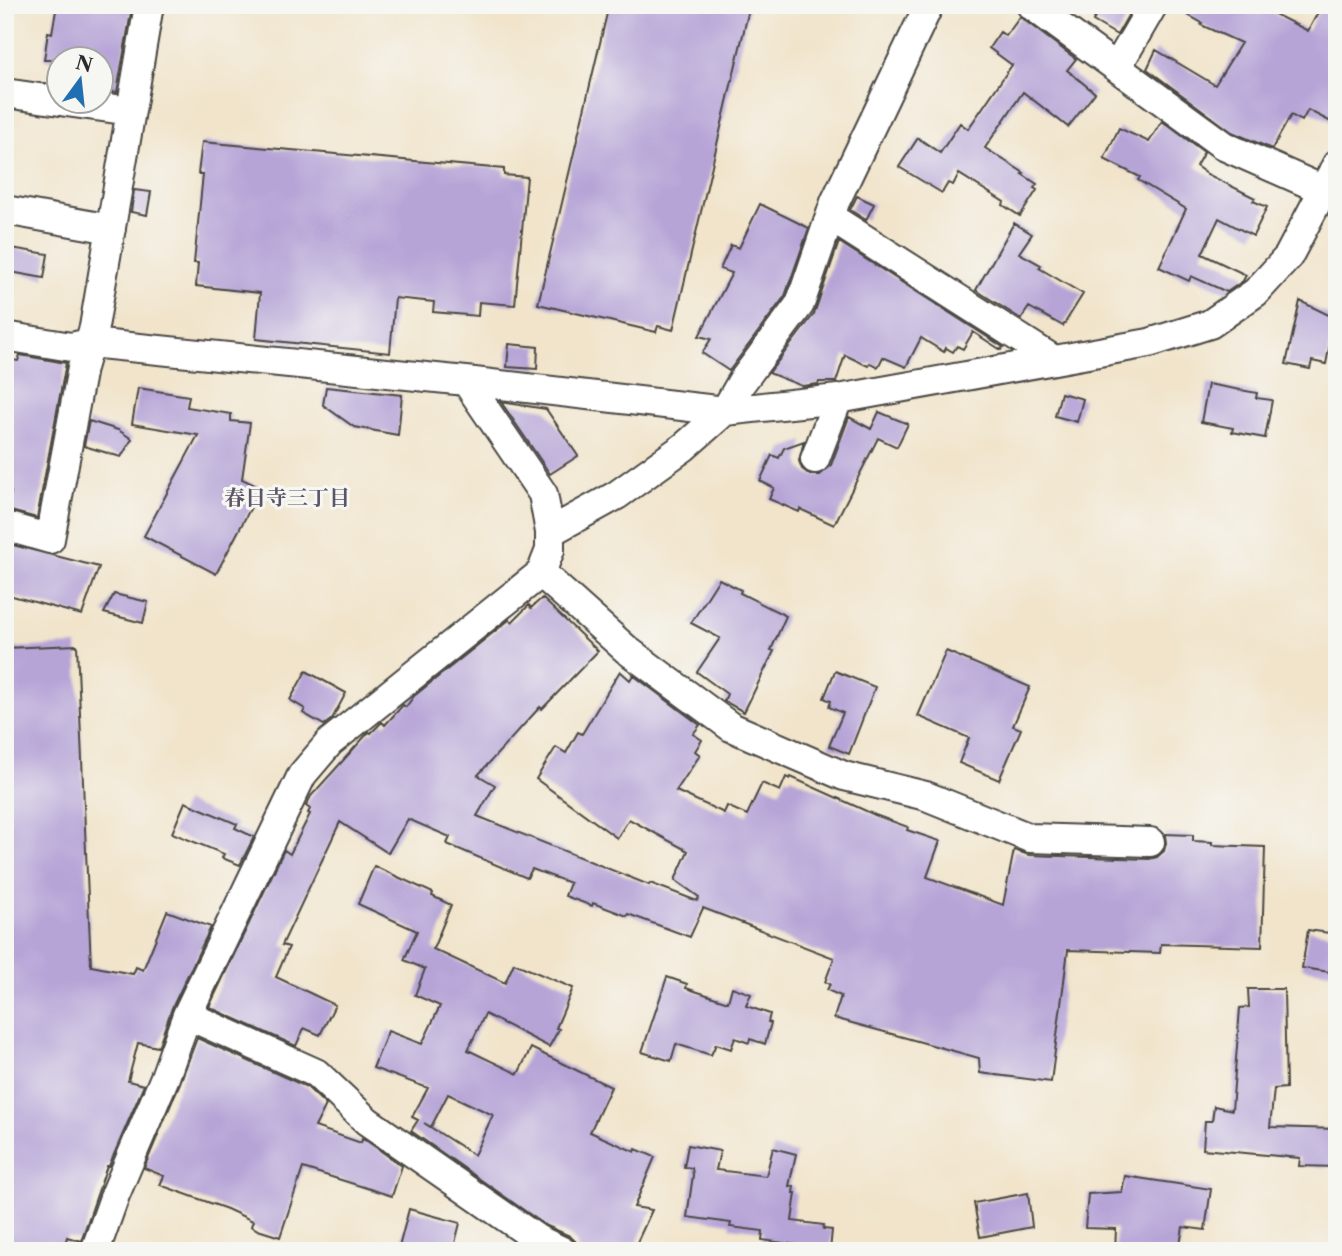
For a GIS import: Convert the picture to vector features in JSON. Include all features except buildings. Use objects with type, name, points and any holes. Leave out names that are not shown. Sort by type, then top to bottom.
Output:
[{"type":"street","points":[[5,526],[50,539],[82,368],[90,343],[149,5]]},
{"type":"street","points":[[550,532],[617,495],[684,447],[725,411],[741,383],[800,304],[830,217],[864,138],[929,5]]},
{"type":"street","points":[[1031,5],[1224,146],[1330,193]]},
{"type":"street","points":[[1118,67],[1153,5]]},
{"type":"street","points":[[5,93],[46,99]]},
{"type":"street","points":[[116,109],[131,111]]},
{"type":"street","points":[[5,336],[71,347],[90,343],[466,381],[725,411],[838,399],[1149,343],[1210,324],[1256,292],[1288,257],[1330,193],[1337,164]]},
{"type":"street","points":[[5,210],[111,229]]},
{"type":"street","points":[[830,217],[1054,360]]},
{"type":"street","points":[[94,1251],[165,1077],[187,1015],[302,775],[330,742],[541,573],[550,550],[550,532],[543,494],[466,381]]},
{"type":"street","points":[[815,459],[838,399]]},
{"type":"street","points":[[541,573],[627,650],[731,727],[844,776],[926,796],[1030,838],[1150,842]]},
{"type":"street","points":[[187,1015],[316,1073],[367,1121],[537,1239],[562,1251]]},
{"type":"district","name":"春日寺三丁目","points":[[287,497]]}]
